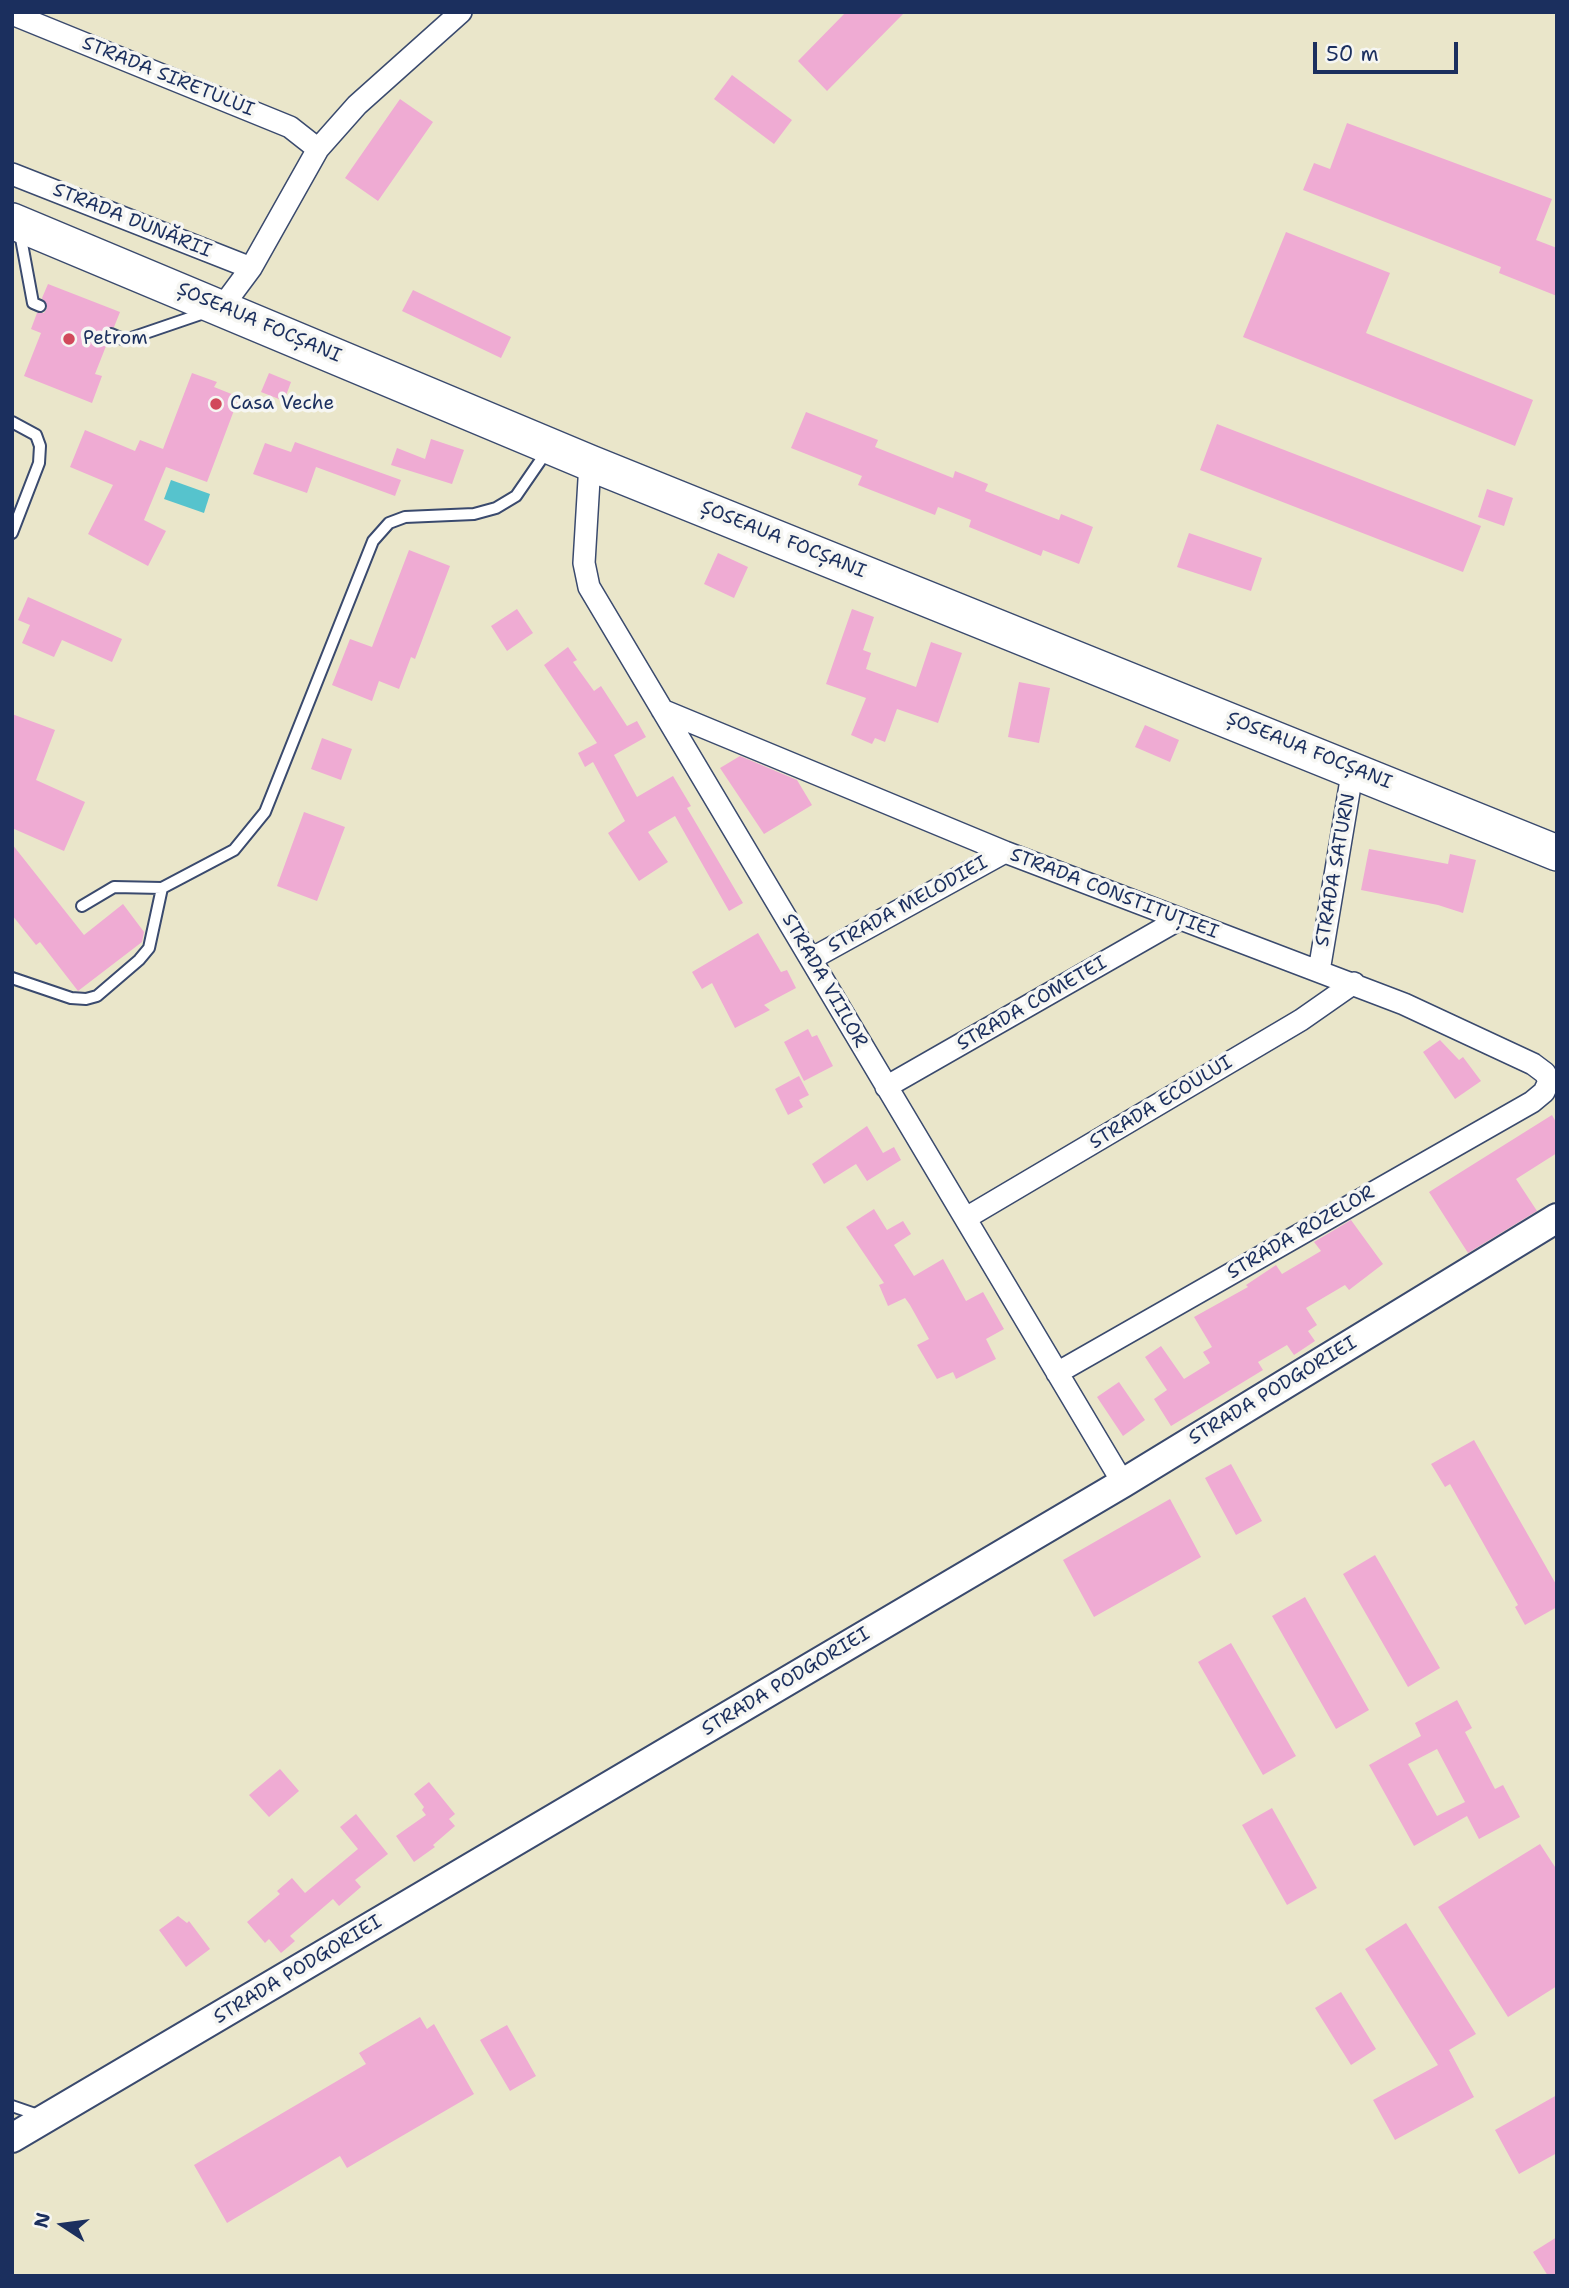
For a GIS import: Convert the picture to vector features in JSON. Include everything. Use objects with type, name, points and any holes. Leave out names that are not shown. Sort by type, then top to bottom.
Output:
[{"type":"main road","name":"ȘOSEAUA FOCȘANI","points":[[15,222],[590,463],[1353,768],[1557,853]]},
{"type":"street","points":[[222,307],[251,268],[318,149],[357,105],[461,12]]},
{"type":"street","name":"STRADA SIRETULUI","points":[[12,14],[290,127],[318,149]]},
{"type":"street","name":"STRADA DUNĂRII","points":[[12,174],[251,268]]},
{"type":"street","name":"STRADA VIILOR","points":[[590,463],[584,563],[586,579],[1123,1483]]},
{"type":"street","name":"STRADA CONSTITUȚIEI","points":[[662,710],[1005,852],[1178,920],[1354,984],[1533,1063],[1545,1073],[1549,1082],[1544,1092]]},
{"type":"street","name":"STRADA SATURN","points":[[1319,971],[1353,768]]},
{"type":"street","name":"STRADA MELODIEI","points":[[811,959],[1005,852]]},
{"type":"street","name":"STRADA COMETEI","points":[[886,1087],[1178,920]]},
{"type":"street","name":"STRADA ECOULUI","points":[[966,1219],[1301,1020],[1354,984]]},
{"type":"street","name":"STRADA ROZELOR","points":[[1057,1373],[1520,1109],[1544,1092]]},
{"type":"street","name":"STRADA PODGORIEI","points":[[12,2138],[1123,1483],[1557,1219]]},
{"type":"lane","points":[[15,222],[33,303],[40,306]]},
{"type":"lane","points":[[111,334],[125,340],[222,307]]},
{"type":"lane","points":[[12,422],[36,435],[40,446],[39,463],[12,533]]},
{"type":"lane","points":[[82,906],[114,887],[162,888],[234,850],[265,813],[373,541],[389,523],[405,517],[474,514],[496,508],[516,496],[551,446]]},
{"type":"lane","points":[[12,978],[71,998],[86,999],[97,996],[149,948],[162,888]]},
{"type":"lane","points":[[12,2106],[47,2118]]},
{"type":"water","points":[[171,480],[210,494],[204,513],[164,499]]},
{"type":"building","points":[[846,12],[905,12],[827,91],[798,61]]},
{"type":"building","points":[[732,75],[792,120],[774,144],[714,99]]},
{"type":"building","points":[[400,99],[433,122],[378,201],[345,178]]},
{"type":"building","points":[[1347,123],[1552,199],[1536,240],[1557,248],[1557,296],[1499,273],[1501,267],[1303,190],[1314,163],[1330,169]]},
{"type":"building","points":[[1286,232],[1390,273],[1366,333],[1533,400],[1515,446],[1243,337]]},
{"type":"building","points":[[48,284],[120,312],[114,327],[104,332],[108,341],[95,374],[102,376],[92,403],[24,376],[41,333],[31,329],[37,313],[44,313],[47,308],[42,298]]},
{"type":"building","points":[[413,290],[511,337],[501,358],[402,311]]},
{"type":"building","points":[[192,373],[217,382],[214,387],[239,397],[207,482],[166,467],[144,520],[166,531],[148,566],[88,534],[113,485],[70,467],[85,430],[135,451],[140,440],[163,449]]},
{"type":"building","points":[[269,373],[291,382],[284,401],[261,392]]},
{"type":"building","points":[[806,412],[878,440],[875,447],[953,478],[955,471],[988,484],[985,491],[1059,520],[1061,514],[1093,527],[1079,564],[1043,550],[1041,556],[969,527],[971,520],[938,507],[935,515],[858,485],[862,476],[791,448]]},
{"type":"building","points":[[1217,424],[1481,526],[1463,572],[1200,470]]},
{"type":"building","points":[[431,439],[464,450],[452,484],[391,465],[397,448],[425,459]]},
{"type":"building","points":[[295,442],[401,480],[395,496],[316,467],[307,493],[253,474],[265,443],[291,452]]},
{"type":"building","points":[[1487,489],[1513,498],[1504,526],[1478,517]]},
{"type":"building","points":[[1189,533],[1262,558],[1251,591],[1177,567]]},
{"type":"building","points":[[409,550],[450,566],[415,659],[411,657],[399,689],[379,681],[372,701],[332,685],[350,639],[372,647]]},
{"type":"building","points":[[718,553],[748,567],[734,598],[704,584]]},
{"type":"building","points":[[28,597],[122,639],[112,662],[62,640],[54,657],[22,643],[30,625],[18,620]]},
{"type":"building","points":[[517,609],[533,633],[507,651],[491,626]]},
{"type":"building","points":[[852,609],[874,617],[863,650],[871,653],[866,669],[916,687],[931,642],[962,653],[938,723],[897,709],[885,742],[875,738],[872,744],[851,735],[866,698],[826,684]]},
{"type":"building","points":[[568,647],[577,660],[573,662],[594,691],[601,686],[627,726],[637,721],[646,737],[614,755],[637,797],[673,776],[691,806],[687,808],[743,903],[729,911],[675,816],[648,832],[668,862],[639,881],[608,833],[625,821],[593,762],[585,767],[578,753],[597,743],[544,665]]},
{"type":"building","points":[[1019,682],[1050,688],[1039,743],[1008,737]]},
{"type":"building","points":[[12,714],[55,730],[36,780],[85,802],[64,851],[12,828]]},
{"type":"building","points":[[1145,725],[1179,740],[1170,762],[1135,747]]},
{"type":"building","points":[[322,738],[352,749],[341,780],[311,769]]},
{"type":"building","points":[[740,756],[797,780],[812,805],[764,834],[720,768]]},
{"type":"building","points":[[304,812],[345,827],[317,901],[277,886]]},
{"type":"building","points":[[12,844],[84,935],[123,904],[144,932],[142,942],[78,991],[40,942],[36,945],[12,915]]},
{"type":"building","points":[[1369,849],[1448,864],[1450,854],[1476,860],[1463,913],[1438,905],[1361,890]]},
{"type":"building","points":[[758,933],[781,972],[787,970],[796,988],[764,1005],[770,1010],[735,1028],[712,983],[702,989],[692,972]]},
{"type":"building","points":[[808,1029],[812,1037],[817,1035],[833,1066],[804,1081],[784,1042]]},
{"type":"building","points":[[1440,1040],[1459,1060],[1463,1057],[1481,1081],[1455,1099],[1423,1052]]},
{"type":"building","points":[[799,1076],[809,1095],[799,1100],[803,1107],[788,1115],[775,1089]]},
{"type":"building","points":[[1552,1115],[1557,1124],[1557,1153],[1516,1179],[1537,1211],[1468,1253],[1429,1192]]},
{"type":"building","points":[[867,1126],[883,1153],[894,1147],[901,1160],[867,1181],[856,1164],[824,1184],[812,1164]]},
{"type":"building","points":[[874,1209],[887,1230],[903,1221],[911,1234],[894,1245],[914,1276],[943,1259],[966,1301],[983,1292],[1004,1329],[986,1339],[996,1359],[956,1379],[953,1372],[937,1379],[917,1345],[929,1339],[910,1305],[905,1298],[888,1306],[879,1285],[884,1283],[846,1227]]},
{"type":"building","points":[[1351,1220],[1383,1264],[1349,1290],[1345,1285],[1306,1308],[1317,1325],[1308,1331],[1315,1341],[1294,1355],[1287,1345],[1258,1362],[1263,1370],[1171,1426],[1154,1399],[1167,1390],[1145,1357],[1161,1346],[1184,1379],[1210,1363],[1203,1352],[1212,1347],[1194,1317],[1248,1287],[1246,1285],[1276,1265],[1282,1274],[1321,1251],[1314,1242]]},
{"type":"building","points":[[1119,1382],[1145,1420],[1123,1436],[1097,1397]]},
{"type":"building","points":[[1474,1440],[1557,1586],[1557,1607],[1525,1625],[1515,1607],[1518,1605],[1450,1484],[1445,1487],[1431,1464]]},
{"type":"building","points":[[1231,1464],[1262,1521],[1236,1535],[1205,1478]]},
{"type":"building","points":[[1170,1499],[1201,1557],[1094,1617],[1063,1560]]},
{"type":"building","points":[[1375,1555],[1440,1668],[1408,1687],[1343,1574]]},
{"type":"building","points":[[1305,1597],[1369,1710],[1336,1729],[1272,1616]]},
{"type":"building","points":[[1231,1643],[1296,1756],[1263,1775],[1198,1662]]},
{"type":"building","points":[[1457,1700],[1472,1728],[1465,1732],[1495,1789],[1503,1785],[1520,1817],[1479,1839],[1467,1816],[1414,1846],[1369,1765],[1421,1736],[1415,1723]],"holes":[[[1437,1749],[1465,1802],[1437,1816],[1408,1764]]]},
{"type":"building","points":[[280,1769],[299,1791],[269,1817],[249,1795]]},
{"type":"building","points":[[429,1782],[455,1814],[449,1819],[455,1826],[433,1845],[435,1847],[414,1862],[396,1836],[426,1815],[422,1810],[424,1807],[414,1794]]},
{"type":"building","points":[[1272,1808],[1317,1888],[1287,1905],[1242,1825]]},
{"type":"building","points":[[356,1814],[388,1854],[355,1880],[361,1887],[339,1906],[333,1899],[290,1936],[295,1941],[281,1953],[269,1939],[265,1943],[247,1922],[280,1894],[277,1891],[292,1878],[305,1893],[358,1849],[340,1827]]},
{"type":"building","points":[[1540,1844],[1557,1870],[1557,1986],[1508,2017],[1438,1907]]},
{"type":"building","points":[[178,1916],[187,1923],[189,1921],[210,1949],[186,1967],[159,1930]]},
{"type":"building","points":[[1406,1923],[1476,2034],[1449,2050],[1474,2097],[1395,2140],[1373,2100],[1438,2065],[1365,1949]]},
{"type":"building","points":[[1341,1992],[1376,2049],[1351,2065],[1315,2008]]},
{"type":"building","points":[[420,2017],[427,2029],[434,2024],[474,2094],[347,2168],[340,2156],[227,2223],[194,2165],[366,2064],[359,2053]]},
{"type":"building","points":[[507,2025],[536,2076],[510,2091],[480,2040]]},
{"type":"building","points":[[1557,2095],[1557,2153],[1519,2174],[1495,2130]]},
{"type":"building","points":[[1557,2237],[1557,2276],[1548,2276],[1533,2252]]},
{"type":"place","name":"Petrom","points":[[69,339]]},
{"type":"place","name":"Casa Veche","points":[[216,404]]}]
